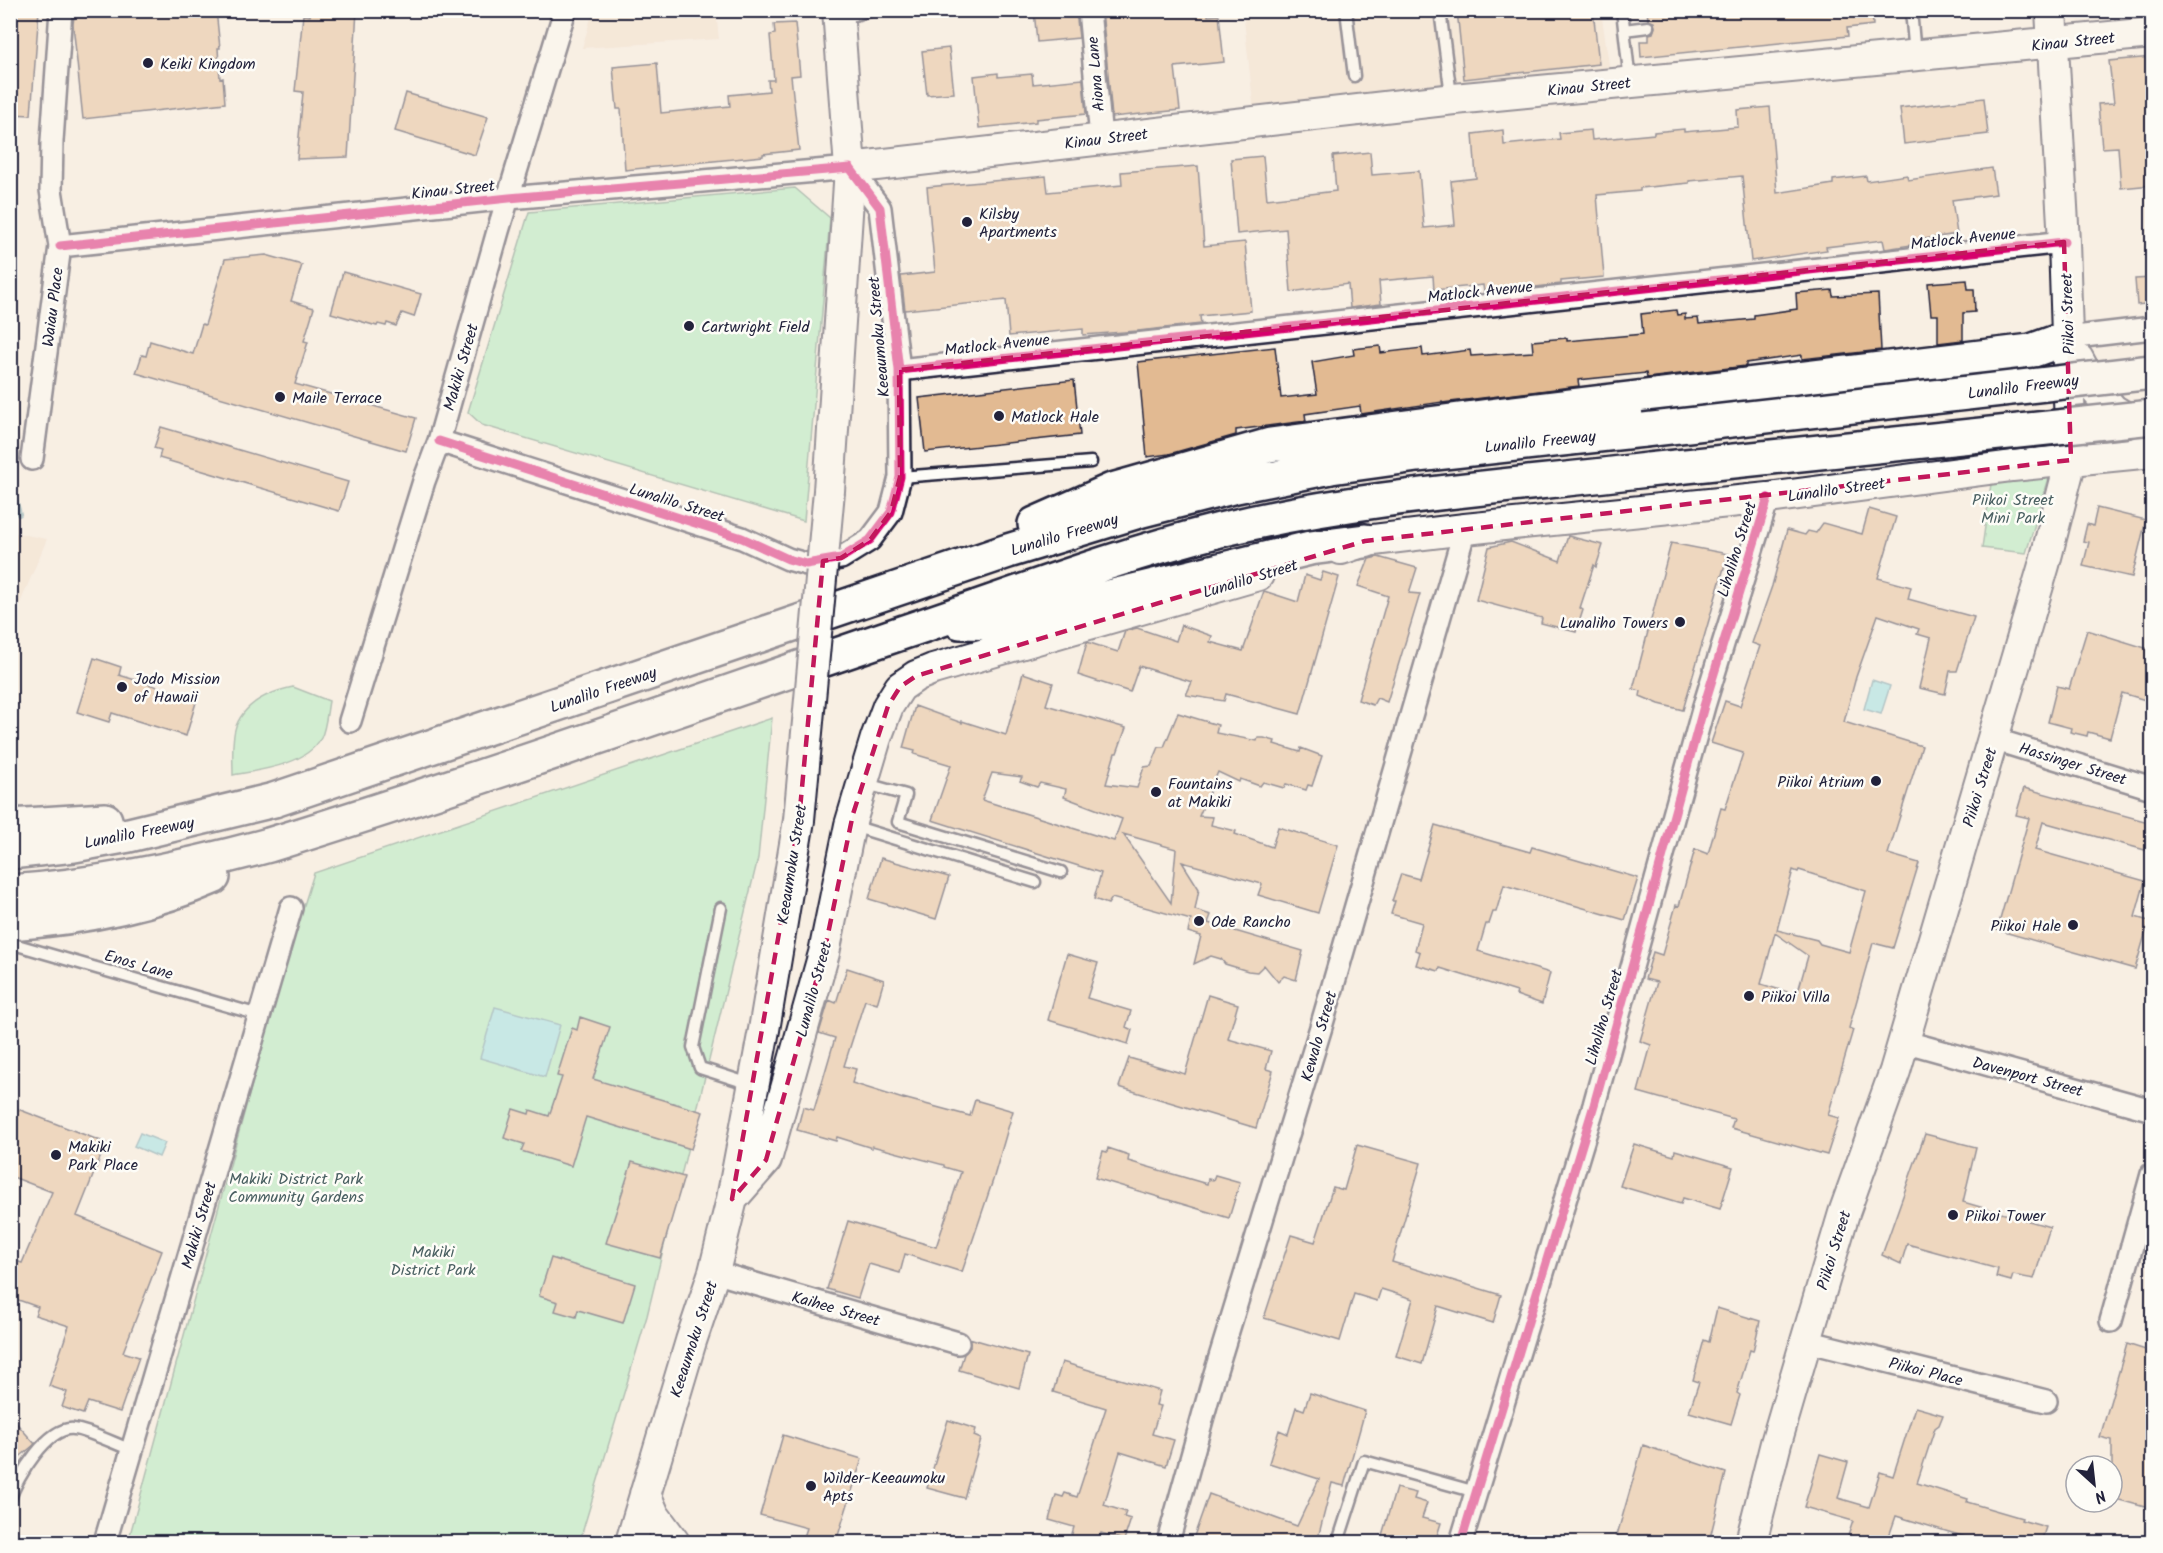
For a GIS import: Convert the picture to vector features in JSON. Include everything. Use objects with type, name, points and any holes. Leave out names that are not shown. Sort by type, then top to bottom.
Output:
[{"type":"highway","points":[[870,597],[1112,490],[1270,444],[2031,351],[2067,338]]},
{"type":"highway","name":"Lunalilo Freeway","points":[[10,852],[74,845],[129,835],[274,800],[1019,548],[1142,510],[1236,486],[1330,467],[1417,455],[2152,372]]},
{"type":"highway","points":[[10,892],[86,884],[207,862],[327,827],[1112,561],[1210,533],[1264,521],[1397,499],[2152,417]]},
{"type":"highway","points":[[937,621],[1004,622],[1310,548],[1365,541]]},
{"type":"highway","points":[[10,826],[103,820],[274,800]]},
{"type":"highway","points":[[10,923],[51,920],[121,907],[190,887],[327,827]]},
{"type":"main road","name":"Piikoi Street","points":[[1751,1542],[1776,1443],[1844,1214],[1895,1071],[2044,565],[2071,460],[2064,242],[2050,10]]},
{"type":"main road","name":"Keeaumoku Street","points":[[631,1542],[714,1272],[732,1199],[764,1030],[799,820],[829,491],[850,168],[838,15]]},
{"type":"main road","name":"Kinau Street","points":[[850,168],[1451,100],[2152,33]]},
{"type":"main road","points":[[2067,338],[2093,387],[2112,410],[2152,432]]},
{"type":"main road","name":"Lunalilo Street","points":[[732,1199],[766,1160],[824,953],[850,825],[876,738],[893,695],[916,676],[1178,600],[1365,541],[1768,498],[2152,452]]},
{"type":"main road","points":[[764,1030],[800,1038]]},
{"type":"main road","points":[[645,1494],[654,1515],[674,1542]]},
{"type":"street","name":"Waiau Place","points":[[32,459],[60,246],[51,190],[61,10]]},
{"type":"street","name":"Makiki Street","points":[[350,721],[424,481],[439,441],[498,231],[565,10]]},
{"type":"street","name":"Aiona Lane","points":[[1089,10],[1101,138]]},
{"type":"street","name":"Kinau Street","points":[[60,246],[509,198],[850,168]]},
{"type":"street","name":"Keeaumoku Street","points":[[850,168],[880,208],[898,370],[900,477],[891,512]]},
{"type":"street","name":"Matlock Avenue","points":[[898,370],[2064,242]]},
{"type":"street","points":[[2067,338],[2152,328]]},
{"type":"street","name":"Lunalilo Street","points":[[439,441],[742,538],[788,559],[806,564],[840,558],[870,540],[891,512]]},
{"type":"street","name":"Liholiho Street","points":[[1461,1542],[1594,1105],[1704,706],[1768,498]]},
{"type":"street","name":"Kewalo Street","points":[[1168,1542],[1213,1380],[1321,1027],[1465,529]]},
{"type":"street","name":"Hassinger Street","points":[[1993,739],[2152,788]]},
{"type":"street","name":"Makiki Street","points":[[105,1542],[291,908]]},
{"type":"street","name":"Davenport Street","points":[[1903,1041],[2152,1110]]},
{"type":"street","points":[[2111,1321],[2152,1174]]},
{"type":"street","name":"Kaihee Street","points":[[714,1272],[958,1343]]},
{"type":"street","name":"Piikoi Place","points":[[1806,1341],[2046,1401]]},
{"type":"lane","points":[[838,15],[874,10]]},
{"type":"lane","points":[[1346,10],[1354,75]]},
{"type":"lane","points":[[1440,10],[1451,100]]},
{"type":"lane","points":[[1622,10],[1630,82]]},
{"type":"lane","points":[[1911,10],[1915,55]]},
{"type":"lane","points":[[1624,30],[1648,27]]},
{"type":"lane","points":[[900,477],[1091,462]]},
{"type":"lane","points":[[863,783],[906,795],[898,822],[1061,872]]},
{"type":"lane","points":[[850,825],[1035,882]]},
{"type":"lane","points":[[721,908],[693,1047],[700,1068],[753,1085]]},
{"type":"lane","name":"Enos Lane","points":[[10,943],[259,1015]]},
{"type":"lane","points":[[10,1499],[23,1470],[57,1433],[73,1428],[132,1450]]},
{"type":"lane","points":[[1338,1542],[1364,1461],[1476,1492]]},
{"type":"highlighted area","points":[[2064,242],[2071,460],[1365,541],[916,676],[900,687],[888,706],[853,814],[824,953],[766,1160],[732,1199],[799,820],[823,561],[841,558],[870,540],[891,512],[900,477],[899,370]]},
{"type":"shaded area","points":[[2152,10],[2152,12],[2079,20],[2079,11]]},
{"type":"shaded area","points":[[593,11],[716,11],[719,39],[582,48]]},
{"type":"shaded area","points":[[1243,11],[1601,11],[1612,84],[1255,121]]},
{"type":"shaded area","points":[[10,532],[47,539],[11,625]]},
{"type":"green space","name":"Cartwright Field","points":[[795,188],[830,218],[804,521],[482,425],[468,412],[529,212]]},
{"type":"green space","name":"Piikoi Street Mini Park","points":[[2049,478],[2026,553],[1982,548],[1991,484]]},
{"type":"green space","points":[[293,687],[329,701],[321,738],[314,747],[294,760],[282,765],[233,775],[233,737],[240,718],[252,705],[267,695]]},
{"type":"green space","name":"Makiki District Park","points":[[772,718],[758,858],[647,1316],[580,1540],[128,1542],[275,999],[314,873]]},
{"type":"water","points":[[1872,680],[1890,686],[1881,714],[1864,709]]},
{"type":"water","points":[[495,1007],[560,1025],[545,1077],[480,1058]]},
{"type":"water","points":[[140,1133],[165,1143],[159,1157],[134,1146]]},
{"type":"building","points":[[10,10],[39,10],[31,115],[10,114]]},
{"type":"building","name":"Keiki Kingdom","points":[[75,10],[216,10],[220,79],[223,78],[225,103],[83,119],[73,24]]},
{"type":"building","points":[[311,10],[357,10],[348,157],[297,159],[303,92],[295,91],[303,15],[310,16]]},
{"type":"building","points":[[1034,10],[1076,10],[1079,38],[1037,42]]},
{"type":"building","points":[[1102,10],[1208,10],[1208,16],[1219,15],[1224,62],[1175,67],[1180,110],[1112,117]]},
{"type":"building","points":[[1457,10],[1593,10],[1599,64],[1464,79]]},
{"type":"building","points":[[1647,10],[1872,10],[1873,25],[1847,28],[1848,36],[1641,57],[1640,41],[1649,41],[1649,34],[1653,33],[1655,27],[1654,22],[1648,20]]},
{"type":"building","points":[[795,23],[800,75],[791,76],[799,150],[763,154],[763,156],[625,170],[621,109],[617,109],[613,67],[657,63],[661,113],[730,106],[729,95],[769,91],[768,80],[774,80],[770,35],[775,34],[774,24]]},
{"type":"building","points":[[949,48],[954,93],[927,95],[922,51]]},
{"type":"building","points":[[2152,57],[2152,185],[2121,188],[2118,147],[2102,148],[2098,104],[2114,103],[2109,61]]},
{"type":"building","points":[[998,73],[998,77],[1032,74],[1033,84],[1083,79],[1086,114],[979,128],[974,76]]},
{"type":"building","points":[[406,93],[488,117],[475,155],[395,131]]},
{"type":"building","points":[[1984,98],[1988,134],[1904,144],[1900,108]]},
{"type":"building","points":[[1770,107],[1777,193],[1833,184],[1833,180],[1866,176],[1867,181],[1907,175],[1908,180],[1992,168],[1996,194],[1952,200],[1957,234],[1917,240],[1918,244],[1885,249],[1883,240],[1826,247],[1827,250],[1751,261],[1742,176],[1689,181],[1689,183],[1640,188],[1640,191],[1597,195],[1604,277],[1484,293],[1483,285],[1434,290],[1433,276],[1379,281],[1381,304],[1350,308],[1348,284],[1291,292],[1286,229],[1237,234],[1231,159],[1263,156],[1267,199],[1336,191],[1333,156],[1370,152],[1372,175],[1419,171],[1424,228],[1455,225],[1451,181],[1476,178],[1473,134],[1503,130],[1504,145],[1560,139],[1559,133],[1591,130],[1592,140],[1684,129],[1684,132],[1738,127],[1737,110]]},
{"type":"building","points":[[1198,166],[1204,246],[1245,242],[1251,311],[1200,316],[1201,324],[1138,331],[1083,335],[1083,329],[1009,336],[1006,300],[905,310],[901,276],[935,272],[927,187],[1046,176],[1048,192],[1122,185],[1121,172]]},
{"type":"building","points":[[266,255],[302,265],[291,301],[314,308],[304,341],[308,342],[295,384],[416,418],[406,451],[136,373],[142,355],[146,356],[150,341],[193,354],[202,324],[205,325],[225,259]]},
{"type":"building","points":[[343,272],[421,294],[414,317],[402,313],[396,326],[387,323],[386,326],[378,324],[377,326],[331,313]]},
{"type":"building","points":[[2152,278],[2152,303],[2137,305],[2135,279]]},
{"type":"building","points":[[1967,280],[1968,289],[1974,289],[1975,312],[1963,313],[1963,340],[1938,343],[1938,315],[1931,315],[1928,283]]},
{"type":"building","points":[[1832,290],[1833,296],[1878,294],[1881,350],[1802,359],[1802,355],[1746,363],[1746,366],[1647,378],[1646,373],[1578,380],[1579,386],[1361,414],[1360,406],[1305,414],[1306,421],[1236,430],[1236,435],[1169,454],[1147,457],[1138,362],[1275,347],[1281,398],[1317,394],[1312,362],[1354,355],[1353,349],[1380,346],[1381,353],[1422,348],[1423,356],[1470,350],[1471,356],[1533,352],[1532,341],[1567,338],[1567,341],[1643,334],[1641,314],[1676,310],[1677,315],[1685,314],[1685,319],[1698,318],[1699,324],[1754,319],[1754,315],[1797,309],[1796,293]]},
{"type":"building","name":"Matlock Hale","points":[[1074,380],[1080,435],[925,452],[919,398]]},
{"type":"building","points":[[161,427],[348,482],[339,511],[159,458],[161,450],[154,448]]},
{"type":"building","points":[[2097,508],[2146,520],[2132,577],[2083,566],[2089,542],[2083,541],[2087,524],[2093,526]]},
{"type":"building","points":[[1869,509],[1896,517],[1878,578],[1911,587],[1908,599],[1974,617],[1957,671],[1950,671],[1945,694],[1919,688],[1931,638],[1917,634],[1919,629],[1878,615],[1856,677],[1844,722],[1922,746],[1888,854],[1919,863],[1893,948],[1873,943],[1849,1028],[1853,1030],[1828,1115],[1839,1118],[1827,1155],[1731,1128],[1734,1119],[1638,1092],[1651,1045],[1640,1041],[1657,982],[1645,979],[1653,952],[1662,955],[1695,849],[1708,854],[1721,808],[1725,809],[1743,753],[1711,743],[1725,701],[1740,706],[1760,646],[1752,643],[1772,586],[1787,530],[1805,535],[1808,531],[1816,533],[1823,523],[1862,534]],"holes":[[[1793,870],[1866,891],[1849,952],[1820,944],[1817,940],[1777,930]],[[1775,933],[1808,956],[1797,995],[1761,984]]]},
{"type":"building","points":[[1568,536],[1603,545],[1580,608],[1583,610],[1576,632],[1541,623],[1542,618],[1476,600],[1489,547],[1511,542],[1560,561]]},
{"type":"building","name":"Lunaliho Towers","points":[[1671,543],[1728,554],[1683,710],[1659,704],[1640,696],[1641,691],[1633,689]]},
{"type":"building","points":[[1378,557],[1417,568],[1409,593],[1420,594],[1387,702],[1377,698],[1373,705],[1358,700],[1388,596],[1358,586],[1369,559]]},
{"type":"building","points":[[1323,572],[1339,577],[1300,714],[1226,694],[1224,701],[1186,695],[1192,682],[1139,666],[1130,692],[1078,675],[1087,642],[1118,652],[1125,631],[1137,628],[1176,641],[1181,625],[1212,636],[1210,642],[1243,651],[1264,591],[1298,602],[1305,575],[1320,580]]},
{"type":"building","points":[[2087,630],[2152,650],[2152,702],[2122,693],[2110,738],[2088,732],[2087,736],[2070,732],[2071,728],[2048,722],[2057,686],[2069,689]]},
{"type":"building","name":"Jodo Mission of Hawaii","points":[[94,658],[121,667],[119,675],[197,699],[186,736],[112,713],[109,722],[77,712]]},
{"type":"building","points":[[1023,673],[1053,683],[1046,705],[1126,728],[1117,753],[1115,753],[1106,784],[1137,788],[1144,767],[1151,766],[1159,747],[1164,747],[1178,713],[1218,725],[1216,733],[1257,741],[1258,738],[1264,738],[1275,741],[1274,744],[1300,752],[1301,748],[1322,756],[1312,786],[1308,785],[1306,790],[1286,784],[1284,788],[1263,782],[1260,786],[1240,779],[1239,782],[1218,772],[1199,816],[1213,817],[1211,825],[1236,831],[1235,834],[1272,847],[1278,827],[1338,845],[1318,913],[1258,895],[1262,884],[1182,862],[1199,889],[1195,910],[1211,915],[1208,923],[1303,951],[1296,980],[1284,976],[1278,982],[1264,965],[1257,972],[1248,971],[1225,964],[1221,959],[1211,956],[1194,964],[1201,936],[1188,932],[1191,920],[1112,898],[1108,904],[1094,899],[1101,873],[932,820],[951,765],[914,754],[915,751],[903,748],[915,706],[962,723],[962,721],[1006,735]],"holes":[[[992,773],[1022,777],[1020,781],[1037,787],[1040,783],[1066,789],[1064,797],[1122,819],[1114,841],[982,800]],[[1123,834],[1176,849],[1171,903]]]},
{"type":"building","points":[[2024,788],[2152,823],[2152,852],[2043,822],[2035,850],[2145,881],[2135,917],[2149,921],[2135,969],[1997,930],[2029,818],[2016,815]]},
{"type":"building","points":[[1435,825],[1530,852],[1532,847],[1638,878],[1625,920],[1504,885],[1496,912],[1493,912],[1489,924],[1486,924],[1478,951],[1550,973],[1542,1004],[1516,995],[1517,992],[1440,968],[1439,971],[1416,965],[1420,952],[1415,950],[1422,923],[1391,914],[1395,901],[1392,901],[1401,874],[1419,879]]},
{"type":"building","points":[[881,858],[949,877],[936,919],[869,899]]},
{"type":"building","points":[[1067,954],[1098,963],[1087,998],[1131,1011],[1126,1027],[1132,1030],[1128,1044],[1048,1020]]},
{"type":"building","points":[[847,968],[884,980],[877,1004],[865,1000],[844,1066],[856,1069],[852,1083],[970,1116],[975,1100],[1013,1111],[962,1272],[905,1254],[900,1273],[869,1264],[858,1298],[827,1289],[848,1221],[936,1247],[961,1172],[944,1167],[944,1165],[837,1137],[836,1141],[797,1130],[803,1107],[814,1110],[835,1038],[819,1033],[829,1000],[836,1003]]},
{"type":"building","points":[[1208,995],[1238,1004],[1228,1039],[1271,1051],[1266,1069],[1273,1071],[1256,1128],[1119,1087],[1129,1058],[1185,1074]]},
{"type":"building","points":[[580,1017],[610,1027],[593,1079],[703,1112],[691,1149],[586,1117],[571,1166],[521,1151],[524,1144],[504,1138],[513,1109],[529,1114],[530,1110],[549,1116],[562,1077],[557,1076],[572,1028],[577,1030]]},
{"type":"building","points":[[10,1106],[106,1143],[77,1216],[162,1251],[123,1352],[139,1357],[120,1412],[88,1402],[83,1414],[62,1407],[67,1392],[49,1386],[69,1326],[35,1315],[38,1307],[10,1297],[10,1259],[22,1263],[52,1192],[10,1176]]},
{"type":"building","name":"Piikoi Tower","points":[[1925,1134],[1976,1147],[1963,1202],[2050,1227],[2034,1279],[2013,1275],[2011,1281],[1996,1277],[1998,1269],[1907,1244],[1901,1264],[1882,1255]]},
{"type":"building","points":[[1634,1144],[1674,1156],[1675,1150],[1733,1167],[1720,1209],[1683,1198],[1681,1204],[1620,1186]]},
{"type":"building","points":[[1357,1145],[1421,1163],[1392,1262],[1501,1295],[1493,1323],[1438,1306],[1422,1364],[1396,1356],[1413,1299],[1381,1289],[1377,1301],[1354,1294],[1340,1341],[1264,1318],[1291,1235],[1315,1242],[1333,1187],[1344,1190]]},
{"type":"building","points":[[1108,1148],[1129,1155],[1128,1161],[1207,1184],[1208,1179],[1213,1180],[1215,1175],[1240,1182],[1229,1218],[1095,1178],[1103,1151],[1107,1152]]},
{"type":"building","points":[[632,1162],[684,1177],[660,1258],[606,1243]]},
{"type":"building","points":[[551,1258],[635,1284],[623,1323],[578,1310],[576,1317],[555,1311],[558,1302],[539,1296]]},
{"type":"building","points":[[1717,1308],[1760,1321],[1753,1351],[1750,1350],[1737,1393],[1740,1395],[1731,1424],[1689,1412],[1699,1382],[1693,1380],[1704,1340],[1709,1342]]},
{"type":"building","points":[[969,1338],[1028,1355],[1019,1388],[959,1370],[964,1354],[970,1347]]},
{"type":"building","points":[[2127,1344],[2152,1352],[2152,1509],[2124,1501],[2124,1454],[2112,1454],[2112,1440],[2100,1437]]},
{"type":"building","points":[[1062,1362],[1160,1391],[1156,1405],[1161,1406],[1152,1434],[1174,1440],[1166,1466],[1120,1452],[1104,1505],[1126,1512],[1124,1517],[1131,1519],[1124,1540],[1101,1533],[1099,1542],[1089,1542],[1071,1537],[1074,1527],[1049,1520],[1056,1495],[1063,1497],[1065,1493],[1077,1497],[1106,1408],[1053,1392]]},
{"type":"building","points":[[1310,1393],[1365,1411],[1344,1486],[1332,1483],[1319,1534],[1331,1539],[1331,1542],[1192,1542],[1209,1494],[1297,1526],[1319,1479],[1269,1463],[1279,1430],[1288,1434],[1296,1407],[1304,1410]]},
{"type":"building","points":[[1915,1407],[1943,1415],[1939,1425],[1935,1428],[1917,1483],[1968,1499],[1967,1502],[2046,1527],[2041,1542],[1982,1542],[1896,1516],[1887,1542],[1846,1542],[1853,1521],[1804,1507],[1820,1454],[1848,1462],[1838,1498],[1869,1507],[1880,1472],[1893,1476]]},
{"type":"building","points":[[10,1416],[35,1444],[10,1465]]},
{"type":"building","points":[[948,1420],[976,1429],[974,1436],[981,1439],[964,1498],[927,1488]]},
{"type":"building","name":"Wilder-Keeaumoku Apts","points":[[783,1435],[862,1459],[836,1542],[822,1542],[804,1537],[807,1528],[760,1515]]},
{"type":"building","points":[[1643,1445],[1726,1473],[1709,1542],[1615,1542]]},
{"type":"building","points":[[1396,1488],[1416,1493],[1414,1499],[1427,1503],[1422,1518],[1441,1523],[1435,1542],[1380,1542]]},
{"type":"waterway","points":[[10,479],[19,514]]},
{"type":"cycle path","points":[[60,246],[509,198],[850,168],[880,208],[899,370],[900,477],[891,512],[870,540],[841,558],[806,564],[788,559],[742,538],[439,441]]},
{"type":"cycle path","points":[[899,370],[2064,242]]},
{"type":"cycle path","points":[[1461,1542],[1594,1105],[1704,706],[1768,498]]},
{"type":"place","name":"Keiki Kingdom","points":[[148,63]]},
{"type":"place","name":"Kilsby Apartments","points":[[967,222]]},
{"type":"place","name":"Cartwright Field","points":[[689,326]]},
{"type":"place","name":"Maile Terrace","points":[[280,397]]},
{"type":"place","name":"Matlock Hale","points":[[999,416]]},
{"type":"place","name":"Lunaliho Towers","points":[[1680,622]]},
{"type":"place","name":"Jodo Mission of Hawaii","points":[[122,687]]},
{"type":"place","name":"Piikoi Atrium","points":[[1876,781]]},
{"type":"place","name":"Fountains at Makiki","points":[[1156,792]]},
{"type":"place","name":"Ode Rancho","points":[[1199,921]]},
{"type":"place","name":"Piikoi Hale","points":[[2073,925]]},
{"type":"place","name":"Piikoi Villa","points":[[1749,996]]},
{"type":"place","name":"Makiki Park Place","points":[[56,1155]]},
{"type":"place","name":"Piikoi Tower","points":[[1953,1215]]},
{"type":"place","name":"Wilder-Keeaumoku Apts","points":[[811,1486]]},
{"type":"park label","name":"Makiki District Park Community Gardens","points":[[296,1187]]}]
